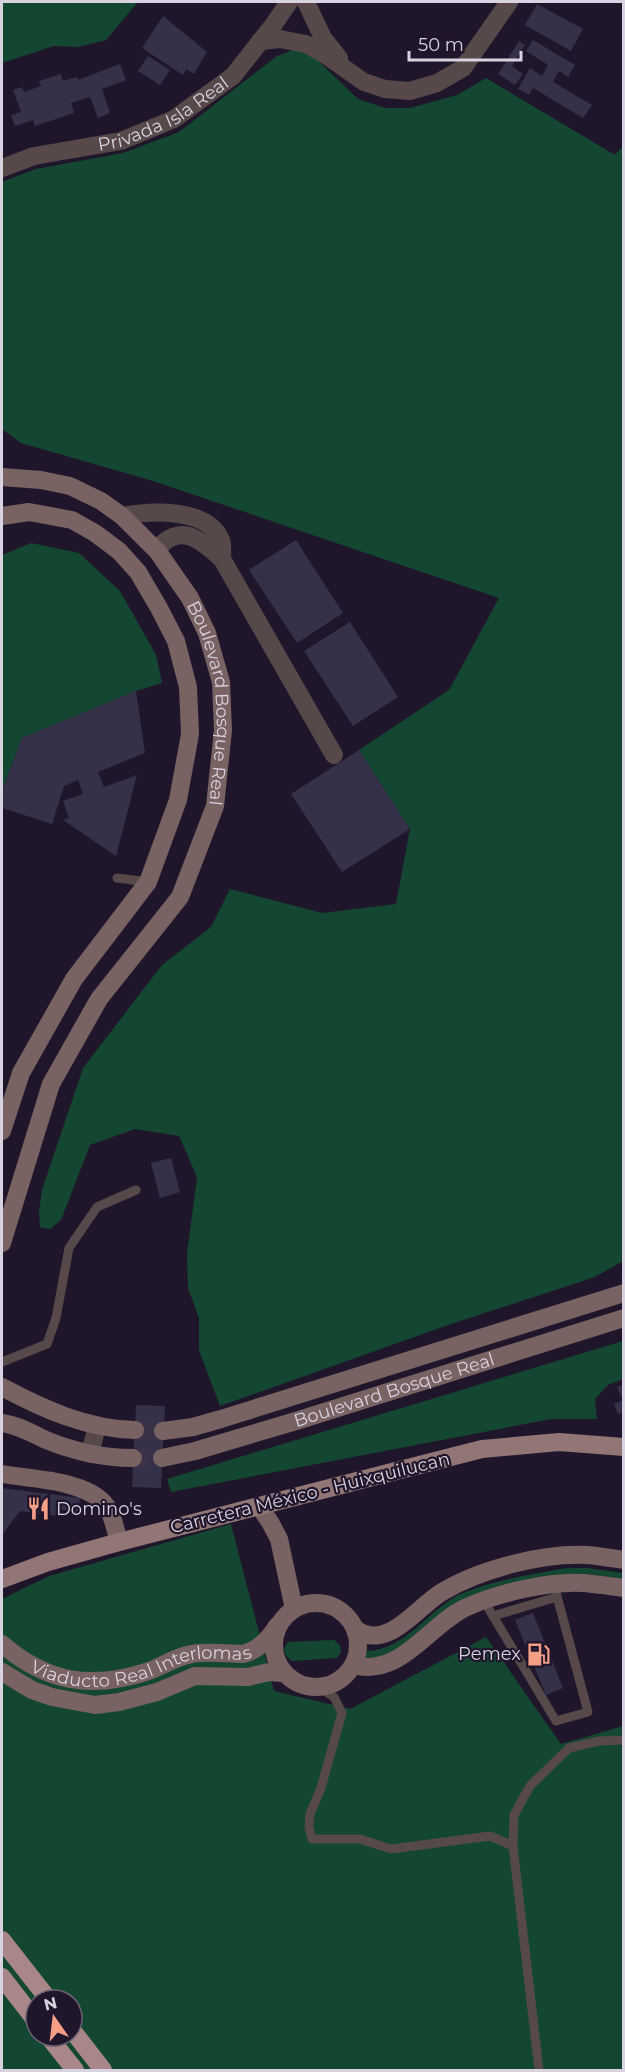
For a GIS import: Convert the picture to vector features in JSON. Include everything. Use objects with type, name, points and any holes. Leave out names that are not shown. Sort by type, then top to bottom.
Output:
[{"type":"highway","points":[[2,1940],[40,1988]]},
{"type":"highway","points":[[2,1977],[24,2005]]},
{"type":"highway","points":[[84,2045],[104,2070]]},
{"type":"highway","points":[[58,2048],[75,2070]]},
{"type":"main road","name":"Boulevard Bosque Real","points":[[2,477],[41,480],[70,486],[101,501],[122,516],[158,552],[189,598],[207,633],[220,682],[223,730],[215,806],[180,897],[99,999],[51,1084],[2,1243]]},
{"type":"main road","name":"Boulevard Bosque Real","points":[[2,516],[29,512],[72,520],[119,550],[138,572],[176,641],[188,687],[190,734],[178,800],[148,882],[74,979],[21,1072],[2,1131]]},
{"type":"main road","name":"Boulevard Bosque Real","points":[[164,1431],[193,1427],[624,1293]]},
{"type":"main road","name":"Boulevard Bosque Real","points":[[162,1458],[195,1451],[624,1318]]},
{"type":"main road","points":[[2,1387],[52,1412],[97,1426],[135,1430]]},
{"type":"main road","points":[[2,1423],[18,1426],[45,1439],[90,1454],[133,1458]]},
{"type":"main road","name":"Carretera México - Huixquilucan","points":[[2,1579],[48,1562],[119,1542],[482,1449],[559,1442],[624,1447]]},
{"type":"main road","points":[[2,1474],[78,1487],[92,1493],[109,1510],[119,1542]]},
{"type":"main road","points":[[259,1506],[279,1539],[294,1609]]},
{"type":"main road","points":[[357,1630],[358,1650],[354,1665],[340,1680],[320,1688],[300,1685],[283,1673],[275,1658],[273,1642],[278,1626],[294,1609],[307,1604],[320,1603],[337,1608],[350,1619],[357,1630],[366,1636],[376,1636],[399,1628],[438,1594],[458,1582],[496,1569],[566,1556],[624,1560]]},
{"type":"main road","points":[[354,1665],[365,1668],[382,1666],[410,1651],[450,1617],[466,1607],[489,1609],[584,1583],[624,1588]]},
{"type":"main road","name":"Viaducto Real Interlomas","points":[[2,1644],[22,1660],[40,1669],[57,1676],[94,1682],[114,1680],[149,1671],[191,1654],[251,1652],[269,1638],[278,1626]]},
{"type":"main road","name":"Viaducto Real Interlomas","points":[[2,1672],[32,1690],[52,1697],[95,1705],[119,1702],[157,1692],[195,1676],[248,1677],[269,1672],[283,1673]]},
{"type":"street","name":"Privada Isla Real","points":[[2,168],[34,156],[121,141],[174,119],[233,76],[289,2]]},
{"type":"street","points":[[306,2],[323,38],[347,69]]},
{"type":"street","points":[[260,42],[280,39],[306,44],[364,82],[385,89],[410,91],[437,83],[463,68],[508,2]]},
{"type":"street","points":[[122,516],[164,512],[202,520],[214,529],[222,542],[222,559]]},
{"type":"street","points":[[158,552],[160,544],[167,539],[175,536],[193,537],[222,559],[334,755]]},
{"type":"street","points":[[90,1454],[97,1426]]},
{"type":"street","points":[[193,1427],[195,1451]]},
{"type":"lane","points":[[117,878],[148,882]]},
{"type":"lane","points":[[2,1362],[47,1344],[56,1318],[69,1248],[97,1207],[136,1190]]},
{"type":"lane","points":[[489,1609],[556,1721],[588,1712],[555,1591]]},
{"type":"lane","points":[[320,1688],[334,1696],[342,1713],[321,1788],[310,1814],[309,1827],[312,1839],[360,1839],[391,1849],[490,1836],[513,1846]]},
{"type":"lane","points":[[539,2070],[513,1846],[514,1815],[530,1786],[569,1748],[599,1741],[624,1740]]},
{"type":"green space","points":[[2,2],[138,2],[106,40],[78,47],[54,46],[2,63]]},
{"type":"green space","points":[[293,50],[308,51],[358,99],[385,108],[410,108],[457,95],[486,78],[615,155],[623,146],[623,1261],[595,1277],[451,1324],[220,1406],[199,1350],[199,1318],[188,1288],[187,1254],[197,1177],[179,1136],[135,1129],[90,1145],[61,1220],[50,1229],[40,1227],[39,1212],[42,1190],[83,1068],[162,965],[211,927],[230,889],[322,913],[396,904],[410,829],[359,750],[449,690],[499,598],[150,480],[21,443],[2,429],[2,182],[36,169],[123,153],[179,132],[277,56]]},
{"type":"green space","points":[[31,543],[79,553],[120,591],[156,655],[162,683],[136,691],[22,738],[2,791],[2,555]]},
{"type":"green space","points":[[623,1341],[623,1379],[608,1385],[595,1399],[597,1419],[551,1419],[171,1492],[167,1479]]},
{"type":"green space","points":[[231,1524],[274,1691],[350,1709],[486,1637],[561,1744],[623,1726],[623,2070],[2,2070],[2,1599],[49,1576]]},
{"type":"green space","points":[[567,1568],[588,1568],[623,1573],[623,1579],[588,1574],[568,1574],[533,1580],[381,1657],[365,1658],[365,1651],[380,1649],[405,1637],[439,1608],[463,1593],[501,1581]]},
{"type":"green space","points":[[334,1640],[340,1645],[341,1652],[337,1658],[292,1661],[286,1656],[284,1649],[288,1642]]},
{"type":"building","points":[[537,4],[583,29],[571,51],[525,25]]},
{"type":"building","points":[[163,16],[207,52],[194,74],[186,69],[183,75],[142,48]]},
{"type":"building","points":[[533,40],[575,65],[568,77],[559,71],[553,82],[592,105],[583,118],[533,88],[529,95],[518,89],[530,68],[542,76],[548,65],[526,51]]},
{"type":"building","points":[[519,41],[525,45],[512,66],[523,74],[515,85],[498,74]]},
{"type":"building","points":[[148,56],[170,70],[160,85],[138,71]]},
{"type":"building","points":[[120,64],[126,80],[102,89],[110,113],[98,118],[90,97],[71,103],[74,113],[35,126],[33,120],[15,126],[11,115],[21,112],[13,90],[22,87],[24,92],[41,86],[39,81],[61,74],[63,81],[77,77],[78,80]]},
{"type":"building","points":[[296,540],[343,613],[297,643],[249,570]]},
{"type":"building","points":[[350,622],[398,697],[353,726],[304,651]]},
{"type":"building","points":[[136,691],[145,753],[98,772],[104,787],[137,775],[116,856],[63,820],[69,818],[63,801],[83,794],[78,780],[64,786],[52,824],[2,808],[2,791],[22,738]]},
{"type":"building","points":[[359,750],[410,829],[342,872],[291,794]]},
{"type":"building","points":[[171,1158],[180,1192],[160,1198],[151,1163]]},
{"type":"building","points":[[624,1384],[624,1412],[618,1414],[614,1404],[623,1400],[617,1387]]},
{"type":"building","points":[[136,1405],[165,1406],[161,1488],[132,1487]]},
{"type":"building","points":[[2,1488],[80,1498],[78,1512],[59,1509],[58,1516],[20,1511],[2,1535]]},
{"type":"building","name":"Pemex","points":[[533,1613],[563,1688],[546,1695],[515,1620]]},
{"type":"tunnel","points":[[135,1430],[163,1431]]},
{"type":"tunnel","points":[[133,1458],[162,1458]]},
{"type":"place","name":"Domino's","points":[[38,1509]]},
{"type":"place","name":"Pemex","points":[[539,1654]]}]
